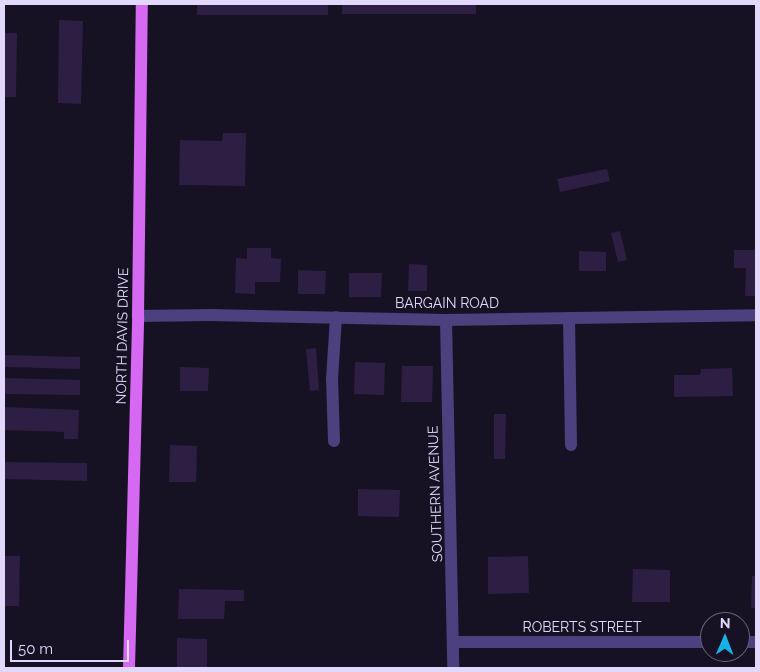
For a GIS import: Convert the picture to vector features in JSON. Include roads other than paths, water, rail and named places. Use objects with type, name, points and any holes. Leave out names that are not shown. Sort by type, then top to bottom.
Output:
[{"type":"main road","name":"NORTH DAVIS DRIVE","points":[[129,668],[138,316],[142,4]]},
{"type":"street","name":"BARGAIN ROAD","points":[[138,316],[336,317],[446,320],[756,315]]},
{"type":"street","points":[[334,441],[332,379],[336,317]]},
{"type":"street","points":[[569,318],[571,445]]},
{"type":"street","name":"SOUTHERN AVENUE","points":[[446,320],[454,668]]},
{"type":"street","name":"ROBERTS STREET","points":[[454,642],[700,642]]}]
